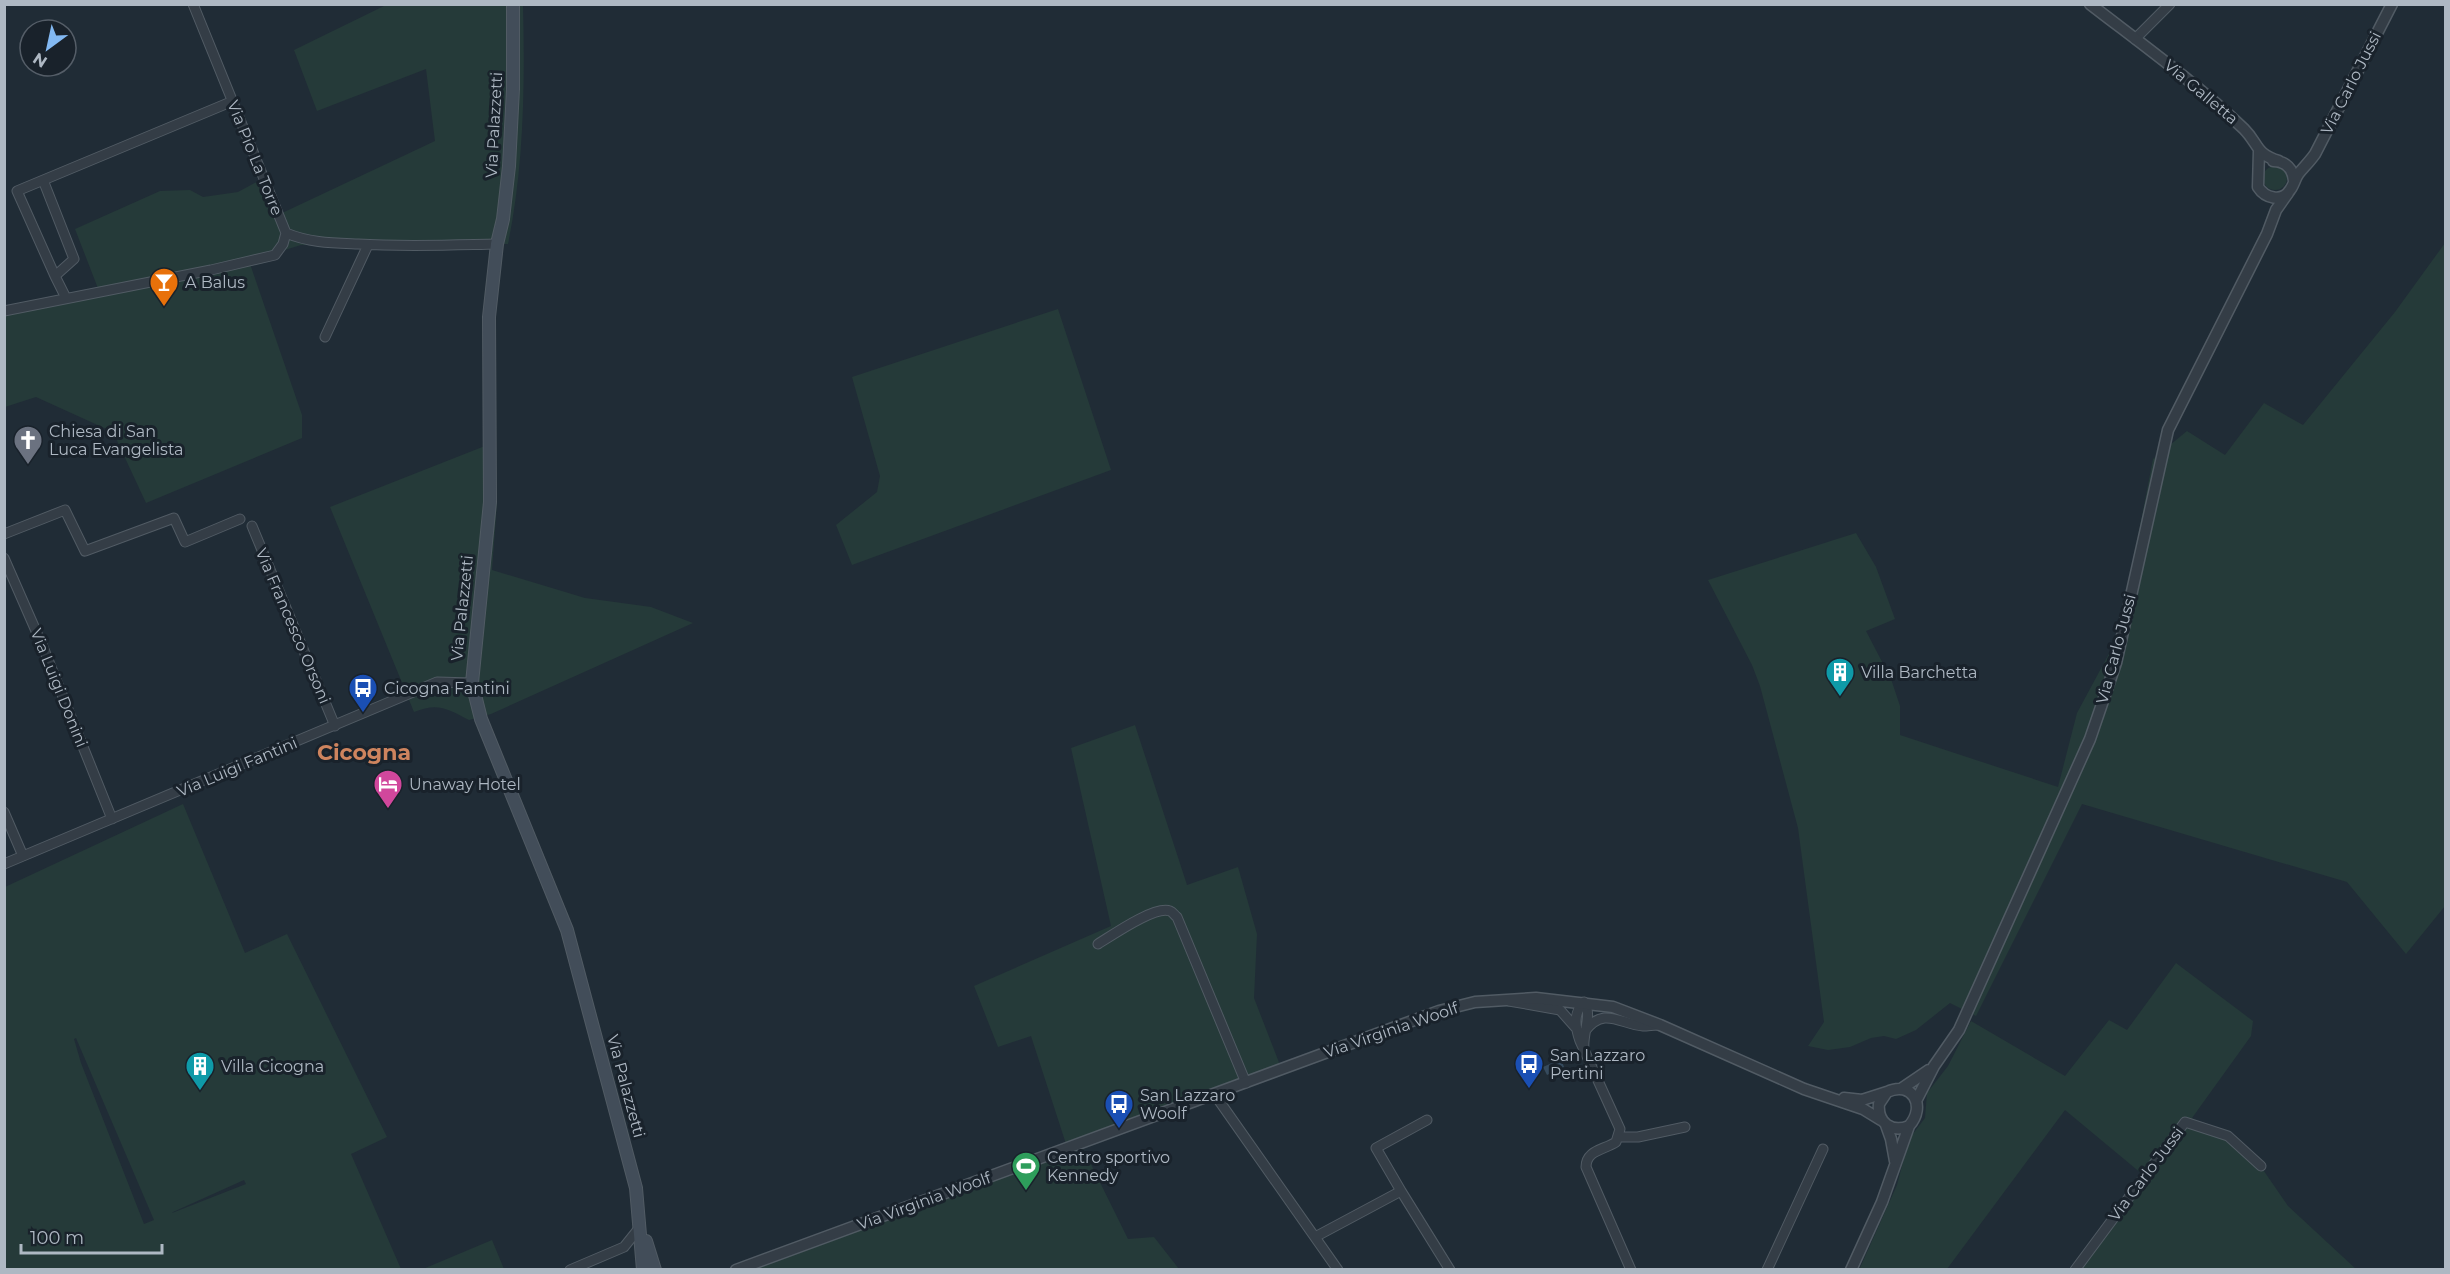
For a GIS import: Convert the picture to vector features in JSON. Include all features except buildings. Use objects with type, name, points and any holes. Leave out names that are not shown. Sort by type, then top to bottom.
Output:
[{"type":"main road","name":"Via Palazzetti","points":[[513,4],[513,89],[509,165],[489,317],[490,502],[472,683],[481,718],[567,930],[636,1188],[643,1269]]},
{"type":"main road","name":"Via Palazzetti","points":[[641,1226],[655,1269]]},
{"type":"street","name":"Via Pio La Torre","points":[[193,4],[286,233],[302,240],[368,245],[497,244]]},
{"type":"street","name":"Via Galletta","points":[[2090,4],[2220,106],[2246,131],[2259,151],[2283,162]]},
{"type":"street","points":[[2135,39],[2170,4]]},
{"type":"street","name":"Via Carlo Jussi","points":[[1916,1101],[1934,1066],[1959,1030],[2090,739],[2116,663],[2168,430],[2276,210],[2310,161],[2392,4]]},
{"type":"street","points":[[66,298],[17,191],[232,101]]},
{"type":"street","points":[[2259,151],[2257,181],[2269,202],[2271,223]]},
{"type":"street","points":[[2259,171],[2266,163],[2283,162],[2299,165],[2310,161]]},
{"type":"street","points":[[2283,162],[2291,168],[2294,181]]},
{"type":"street","points":[[43,180],[74,259],[55,276]]},
{"type":"street","points":[[2265,195],[2277,198],[2288,193]]},
{"type":"street","points":[[4,310],[275,255],[283,244],[286,233]]},
{"type":"street","points":[[325,337],[368,245]]},
{"type":"street","points":[[4,534],[65,510],[85,551],[174,518],[185,542],[240,519]]},
{"type":"street","name":"Via Francesco Orsoni","points":[[252,526],[335,726]]},
{"type":"street","name":"Via Luigi Donini","points":[[4,558],[43,647],[112,819]]},
{"type":"street","name":"Via Luigi Fantini","points":[[4,864],[437,682],[472,683]]},
{"type":"street","points":[[4,812],[23,856]]},
{"type":"street","points":[[1098,944],[1119,930],[1158,910],[1169,911],[1177,917],[1246,1083]]},
{"type":"street","name":"Via Virginia Woolf","points":[[736,1269],[1439,1011],[1474,1002],[1536,998],[1613,1007],[1825,1097],[1863,1109],[1883,1122]]},
{"type":"street","name":"Via Virginia Woolf","points":[[1504,999],[1518,1004],[1560,1010],[1580,1031],[1606,1017],[1643,1026],[1660,1025]]},
{"type":"street","points":[[1584,1002],[1578,1010],[1584,1049],[1620,1129],[1619,1137],[1613,1144],[1587,1158],[1586,1167],[1631,1269]]},
{"type":"street","name":"Via Carlo Jussi","points":[[1901,1089],[1934,1066]]},
{"type":"street","points":[[1851,1269],[1882,1202],[1909,1126],[1916,1118],[1918,1111],[1916,1101],[1910,1093],[1901,1089],[1887,1092],[1879,1104],[1883,1122],[1891,1139],[1895,1164]]},
{"type":"street","name":"Via Virginia Woolf","points":[[1825,1097],[1862,1100],[1887,1092]]},
{"type":"street","points":[[1215,1095],[1338,1269]]},
{"type":"street","points":[[1427,1120],[1376,1148],[1450,1269]]},
{"type":"street","points":[[1883,1122],[1896,1129],[1909,1126]]},
{"type":"street","name":"Via Carlo Jussi","points":[[2075,1269],[2185,1122],[2228,1136],[2261,1166]]},
{"type":"street","points":[[1619,1137],[1638,1137],[1685,1127]]},
{"type":"street","points":[[1767,1269],[1823,1149]]},
{"type":"street","points":[[1316,1238],[1401,1191]]},
{"type":"street","points":[[570,1269],[624,1246],[641,1226]]},
{"type":"street","points":[[624,1246],[633,1247],[643,1254]]},
{"type":"green space","points":[[386,5],[523,5],[522,125],[517,185],[508,244],[301,245],[249,261],[302,415],[302,438],[146,503],[113,432],[36,397],[5,407],[5,310],[99,291],[75,229],[160,191],[190,190],[203,197],[238,192],[264,178],[280,214],[435,141],[426,69],[317,111],[294,50]]},
{"type":"green space","points":[[2275,166],[2283,170],[2287,178],[2283,186],[2275,190],[2267,186],[2263,178],[2267,170]]},
{"type":"green space","points":[[2445,243],[2445,906],[2406,954],[2347,882],[2082,804],[1976,1016],[1950,1003],[1916,1030],[1896,1039],[1884,1036],[1871,1038],[1850,1047],[1828,1050],[1808,1046],[1824,1022],[1798,828],[1760,686],[1752,665],[1708,580],[1856,533],[1876,567],[1895,619],[1866,631],[1891,679],[1900,706],[1900,735],[2058,787],[2077,713],[2119,635],[2153,459],[2187,431],[2225,455],[2264,403],[2303,425],[2395,312]]},
{"type":"green space","points":[[1058,309],[1111,470],[852,565],[836,525],[877,492],[880,476],[852,377]]},
{"type":"green space","points":[[490,444],[493,486],[497,503],[492,570],[585,598],[651,607],[693,623],[491,714],[469,720],[443,708],[430,707],[414,712],[330,507]]},
{"type":"green space","points":[[1135,725],[1187,885],[1238,867],[1257,934],[1254,998],[1280,1065],[1082,1146],[1128,1239],[1154,1237],[1179,1269],[749,1270],[1066,1144],[1031,1036],[998,1047],[974,986],[1111,926],[1071,748]]},
{"type":"green space","points":[[183,804],[245,953],[287,934],[387,1137],[351,1154],[401,1269],[5,1269],[5,887]],"holes":[[[76,1038],[154,1220],[144,1224],[81,1063],[74,1039]],[[244,1180],[246,1184],[172,1213],[173,1212]]]},
{"type":"green space","points":[[2176,963],[2253,1021],[2251,1036],[2192,1118],[2225,1137],[2257,1161],[2288,1206],[2356,1269],[2078,1269],[2148,1179],[2065,1110],[1947,1269],[1859,1270],[1897,1185],[1909,1139],[1925,1118],[1927,1093],[1948,1066],[1971,1021],[2065,1076],[2109,1020],[2127,1030]]},
{"type":"green space","points":[[492,1240],[504,1269],[423,1269]]},
{"type":"water","points":[[1561,1059],[1564,1067],[1547,1075],[1543,1067]]},
{"type":"place","name":"A Balus","points":[[164,308]]},
{"type":"place","name":"Chiesa di San Luca Evangelista","points":[[28,466]]},
{"type":"place","name":"Villa Barchetta","points":[[1840,698]]},
{"type":"place","name":"Cicogna Fantini","points":[[363,714]]},
{"type":"place","name":"Unaway Hotel","points":[[388,810]]},
{"type":"place","name":"San Lazzaro Pertini","points":[[1529,1090]]},
{"type":"place","name":"Villa Cicogna","points":[[200,1092]]},
{"type":"place","name":"San Lazzaro Woolf","points":[[1119,1130]]},
{"type":"place","name":"Centro sportivo Kennedy","points":[[1026,1192]]},
{"type":"district","name":"Cicogna","points":[[364,752]]}]
